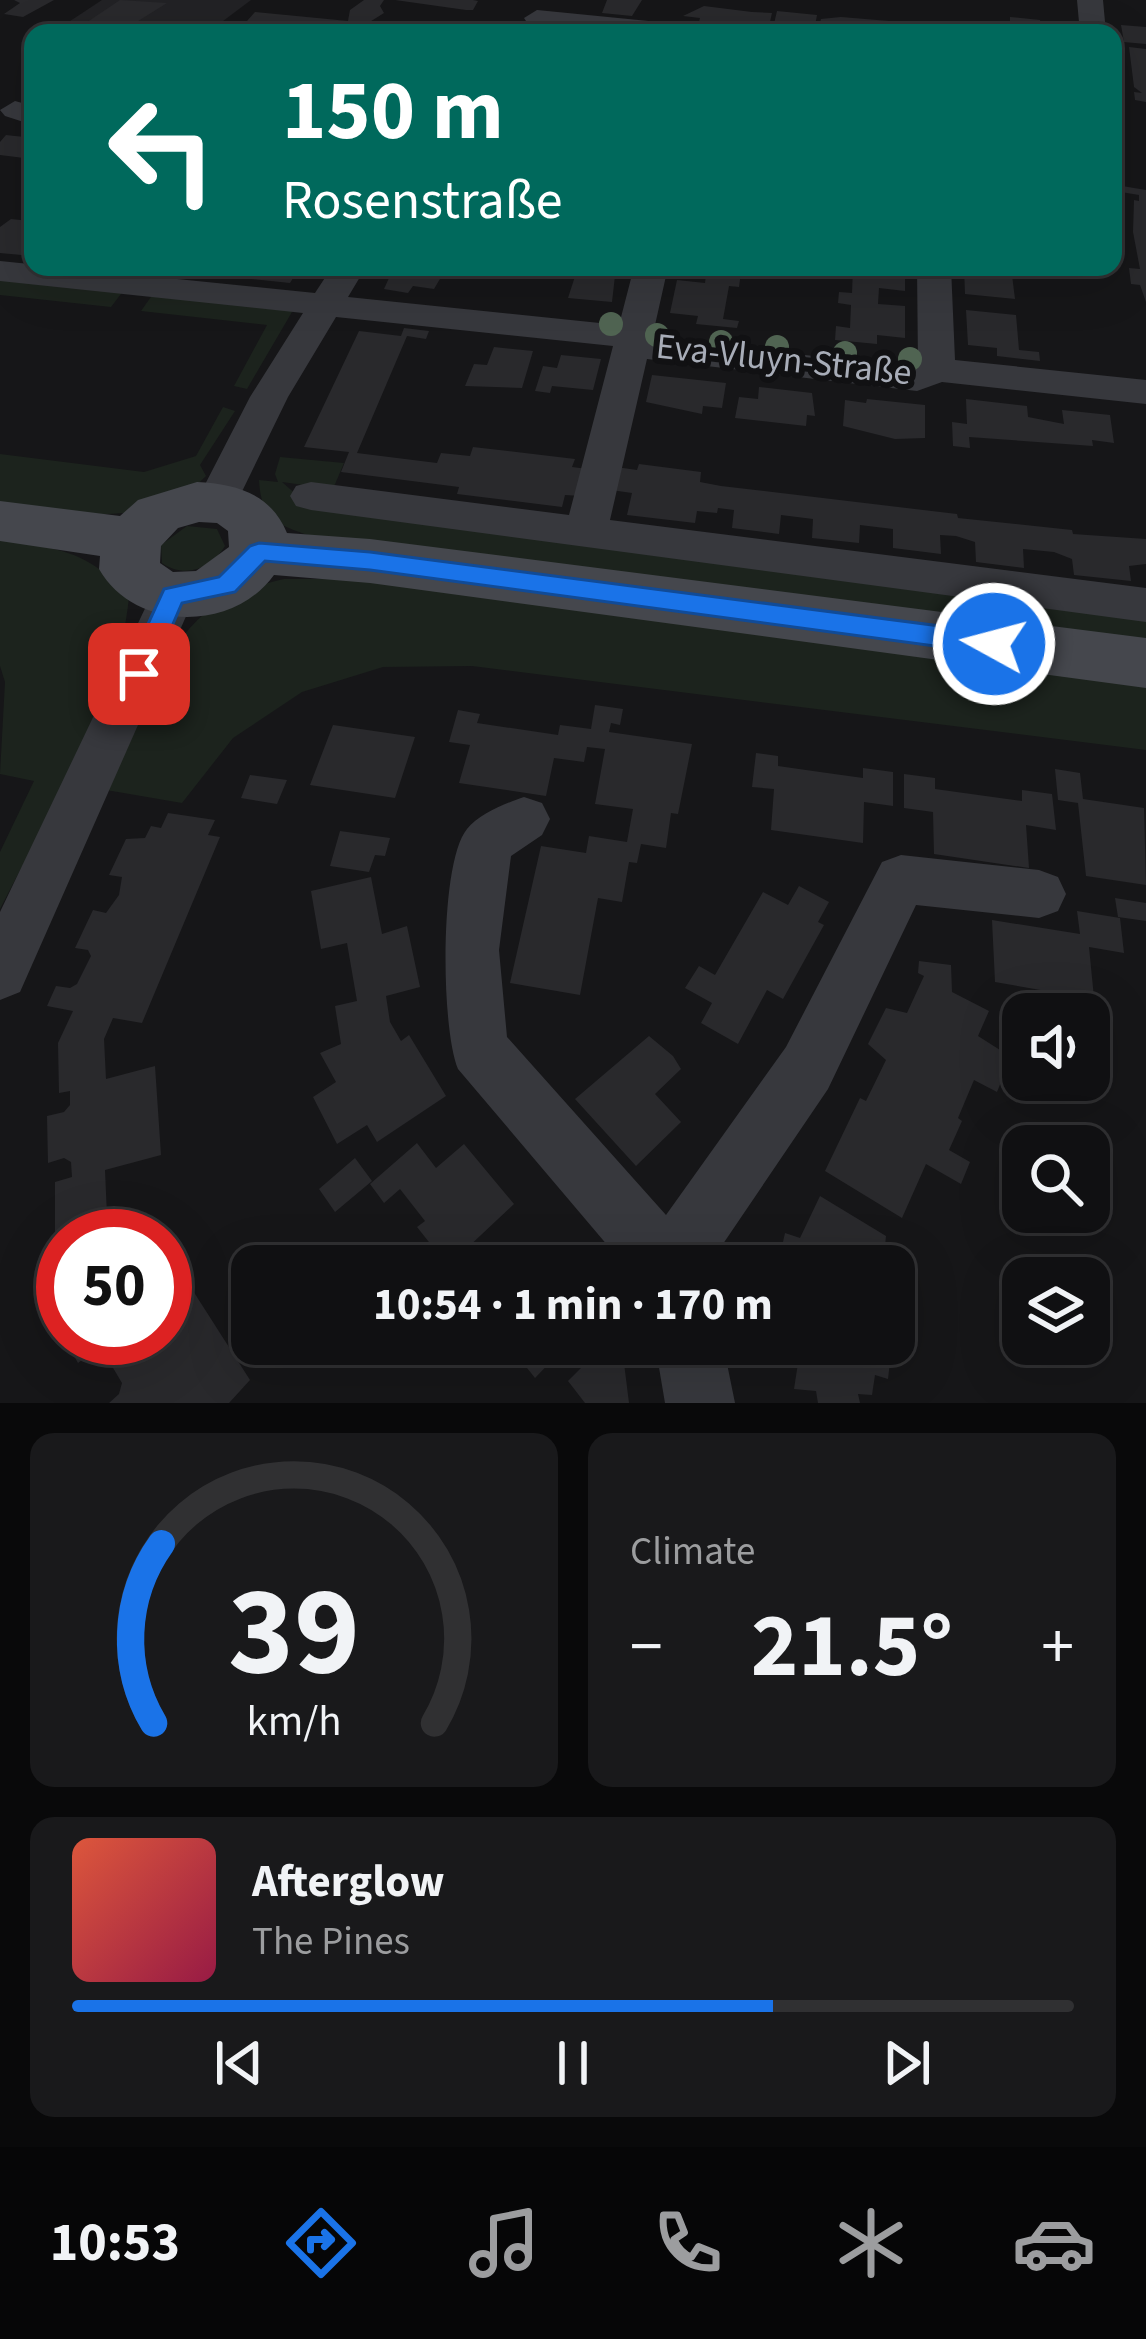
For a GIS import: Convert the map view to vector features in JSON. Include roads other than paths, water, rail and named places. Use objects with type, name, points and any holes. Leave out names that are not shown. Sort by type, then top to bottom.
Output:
[{"type":"main road","points":[[217,502],[248,514],[257,525],[259,552],[226,585],[173,596],[138,582],[127,554],[132,539],[158,514],[177,506],[217,502]]},
{"type":"main road","points":[[0,521],[132,539]]},
{"type":"main road","points":[[259,552],[370,561],[1146,663]]},
{"type":"street","points":[[538,17],[604,24]]},
{"type":"street","name":"Eva-Vluyn-Straße","points":[[49,276],[632,337],[651,349],[917,379],[937,370],[1146,392]]},
{"type":"street","points":[[217,502],[343,276]]},
{"type":"street","name":"Eva-Vluyn-Straße","points":[[632,337],[649,276]]},
{"type":"street","name":"Eva-Vluyn-Straße","points":[[934,276],[937,370]]},
{"type":"street","points":[[585,535],[632,337]]},
{"type":"street","points":[[311,496],[1146,605]]},
{"type":"street","points":[[0,973],[173,596]]},
{"type":"street","points":[[524,819],[485,844],[471,950],[479,1049],[651,1245]]},
{"type":"street","points":[[684,1245],[807,1068],[901,879],[1039,894]]},
{"type":"street","points":[[692,1365],[700,1403]]}]
